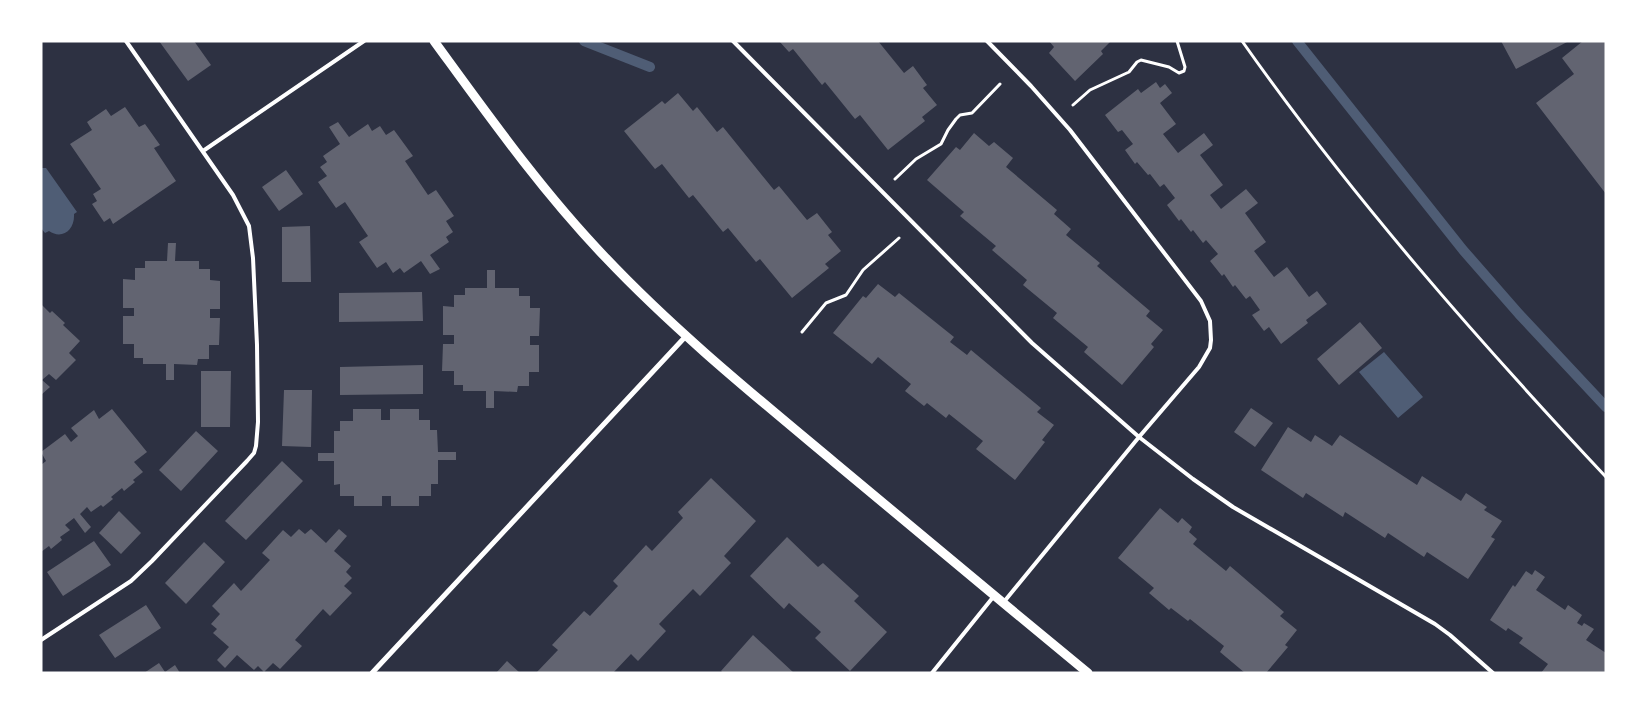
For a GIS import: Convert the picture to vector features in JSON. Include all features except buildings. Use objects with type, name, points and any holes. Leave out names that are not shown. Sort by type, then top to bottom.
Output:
[{"type":"street","points":[[434,41],[510,145],[567,214],[616,269],[686,336],[760,400],[1088,673]]},
{"type":"street","points":[[372,673],[686,336]]},
{"type":"lane","points":[[41,640],[131,581],[247,461],[256,446],[258,422],[257,345],[253,249],[250,232],[238,204],[126,41]]},
{"type":"lane","points":[[203,151],[364,41]]},
{"type":"lane","points":[[733,41],[1032,343],[1139,437],[1192,479],[1233,507],[1435,624],[1462,644],[1493,673]]},
{"type":"lane","points":[[987,41],[1059,118],[1201,302],[1210,320],[1211,340],[1206,357],[1199,367],[1003,603]]},
{"type":"lane","points":[[932,673],[994,596]]},
{"type":"path","points":[[1059,118],[1090,90],[1129,72],[1141,60],[1169,67],[1179,73],[1184,72],[1183,59],[1177,41]]},
{"type":"path","points":[[1242,41],[1320,148],[1402,248],[1548,415],[1606,478]]},
{"type":"path","points":[[882,192],[916,158],[941,144],[956,119],[960,115],[972,113],[1014,69]]},
{"type":"path","points":[[802,332],[826,303],[846,295],[863,270],[914,224]]},
{"type":"water","points":[[41,168],[46,168],[77,212],[74,214],[74,220],[70,229],[63,234],[54,234],[49,231],[45,233],[41,228]]},
{"type":"water","points":[[1384,352],[1423,397],[1398,418],[1359,372]]},
{"type":"waterway","points":[[584,41],[650,67]]},
{"type":"waterway","points":[[1297,41],[1463,250],[1519,314],[1606,407]]}]
